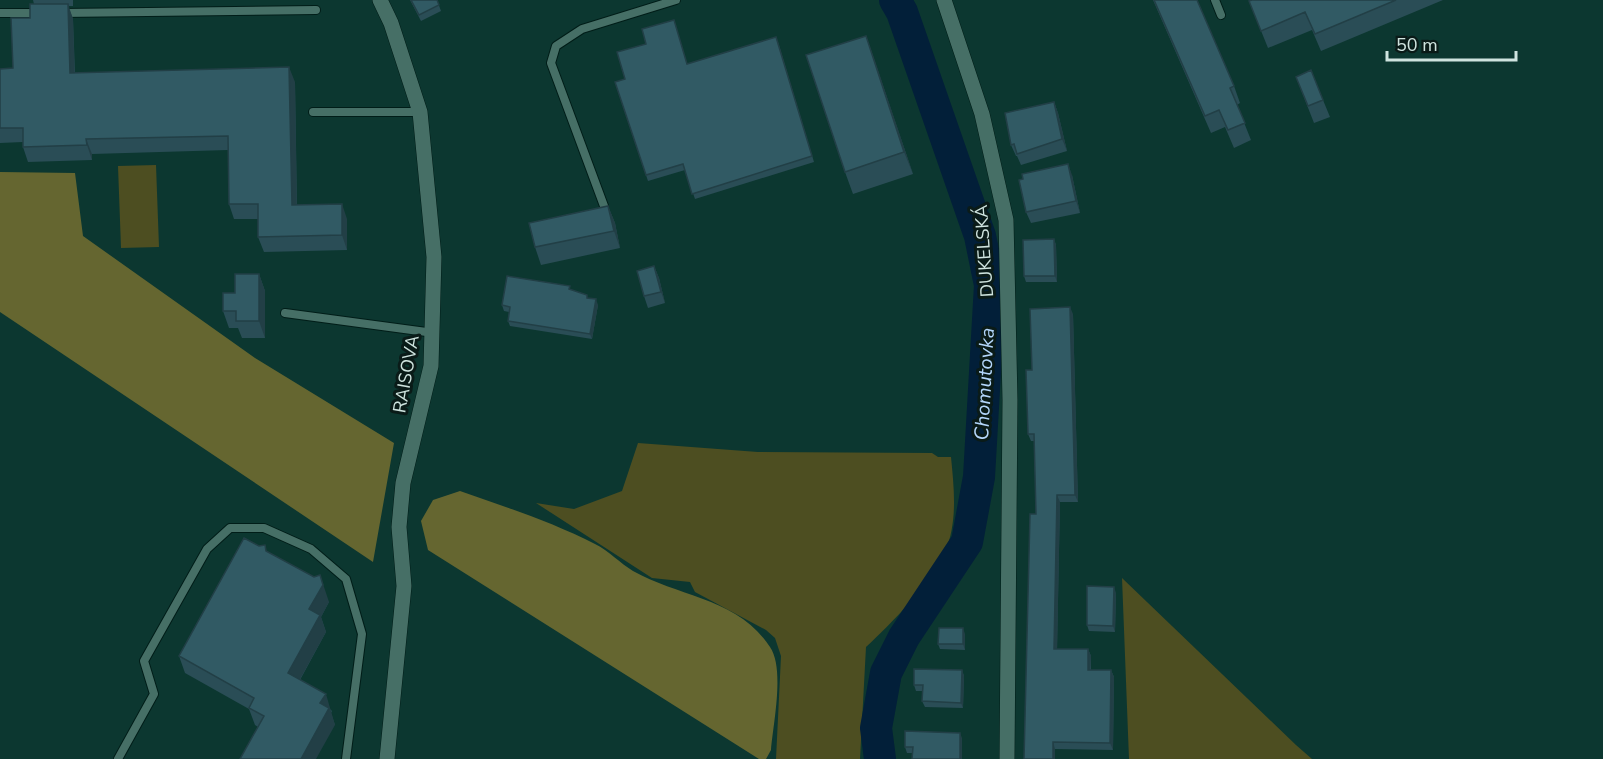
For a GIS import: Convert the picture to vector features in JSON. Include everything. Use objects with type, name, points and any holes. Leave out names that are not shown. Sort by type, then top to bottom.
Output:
[{"type":"street","name":"RAISOVA","points":[[380,0],[391,23],[420,112],[434,257],[434,333],[431,366],[402,483],[399,527],[404,586],[387,759]]},
{"type":"street","name":"DUKELSKÁ","points":[[944,0],[982,114],[1006,220],[1010,400],[1007,759]]},
{"type":"lane","points":[[604,206],[550,63],[556,46],[582,29],[676,0]]},
{"type":"lane","points":[[1215,0],[1221,15]]},
{"type":"lane","points":[[0,13],[316,10]]},
{"type":"lane","points":[[313,111],[420,112]]},
{"type":"lane","points":[[285,314],[434,333]]},
{"type":"lane","points":[[118,759],[154,694],[144,661],[207,549],[230,528],[264,528],[310,549],[346,579],[362,634],[346,759]]},
{"type":"shaded area","points":[[156,165],[159,247],[121,248],[118,166]]},
{"type":"shaded area","points":[[0,172],[75,173],[83,236],[255,358],[394,443],[373,562],[0,312]]},
{"type":"shaded area","points":[[638,443],[758,452],[932,453],[938,457],[951,457],[953,517],[945,552],[921,589],[866,647],[860,759],[776,759],[781,656],[775,638],[766,630],[695,592],[690,582],[652,578],[536,503],[574,509],[622,491]]},
{"type":"shaded area","points":[[460,491],[529,515],[579,536],[600,547],[633,571],[725,608],[742,618],[757,631],[770,647],[777,669],[777,697],[771,750],[766,759],[759,759],[428,550],[421,521],[433,500]]},
{"type":"shaded area","points":[[1122,578],[1296,745],[1312,759],[1129,759]]},
{"type":"building","points":[[411,0],[437,0],[439,5],[419,15]]},
{"type":"building","points":[[1154,0],[1197,0],[1234,86],[1230,88],[1245,123],[1228,130],[1219,110],[1205,116]]},
{"type":"building","points":[[1396,0],[1315,34],[1305,12],[1261,31],[1249,1]]},
{"type":"building","points":[[30,4],[68,4],[70,73],[289,67],[292,205],[342,204],[342,235],[258,237],[258,204],[229,204],[228,136],[86,139],[87,145],[23,147],[23,128],[0,128],[0,69],[13,68],[11,18],[30,18]]},
{"type":"building","points":[[674,20],[687,64],[776,37],[812,156],[692,194],[683,164],[646,175],[615,82],[625,79],[617,52],[646,44],[642,29]]},
{"type":"building","points":[[866,36],[904,152],[845,172],[806,55]]},
{"type":"building","points":[[1311,70],[1323,100],[1308,106],[1296,77]]},
{"type":"building","points":[[1054,102],[1062,139],[1017,154],[1014,144],[1011,145],[1005,113]]},
{"type":"building","points":[[1068,164],[1076,201],[1026,212],[1019,180],[1023,179],[1022,174]]},
{"type":"building","points":[[608,206],[614,231],[535,247],[529,223]]},
{"type":"building","points":[[1054,239],[1055,276],[1024,276],[1023,240]]},
{"type":"building","points":[[654,266],[661,292],[644,296],[637,271]]},
{"type":"building","points":[[235,274],[259,274],[259,321],[236,321],[236,311],[223,311],[223,293],[235,293]]},
{"type":"building","points":[[507,276],[570,286],[569,289],[587,295],[587,298],[596,299],[590,334],[508,321],[510,307],[502,305]]},
{"type":"building","points":[[1070,307],[1075,495],[1057,495],[1054,649],[1088,649],[1088,670],[1111,670],[1110,743],[1053,742],[1053,759],[1024,759],[1030,514],[1036,514],[1034,434],[1028,434],[1026,370],[1032,370],[1030,309]]},
{"type":"building","points":[[244,538],[259,546],[265,545],[266,551],[314,577],[320,575],[323,585],[309,609],[320,615],[288,673],[326,694],[320,703],[329,708],[301,759],[240,759],[264,716],[249,708],[254,698],[179,656]]},
{"type":"building","points":[[1087,586],[1114,587],[1113,626],[1087,625]]},
{"type":"building","points":[[939,628],[963,628],[963,644],[938,644]]},
{"type":"building","points":[[914,669],[962,670],[961,703],[922,701],[923,685],[914,685]]},
{"type":"building","points":[[905,731],[960,733],[960,759],[912,759],[913,747],[905,747]]},
{"type":"waterway","name":"Chomutovka","points":[[880,759],[876,728],[886,673],[904,637],[967,542],[979,477],[990,285],[980,236],[902,12],[895,0]]}]
